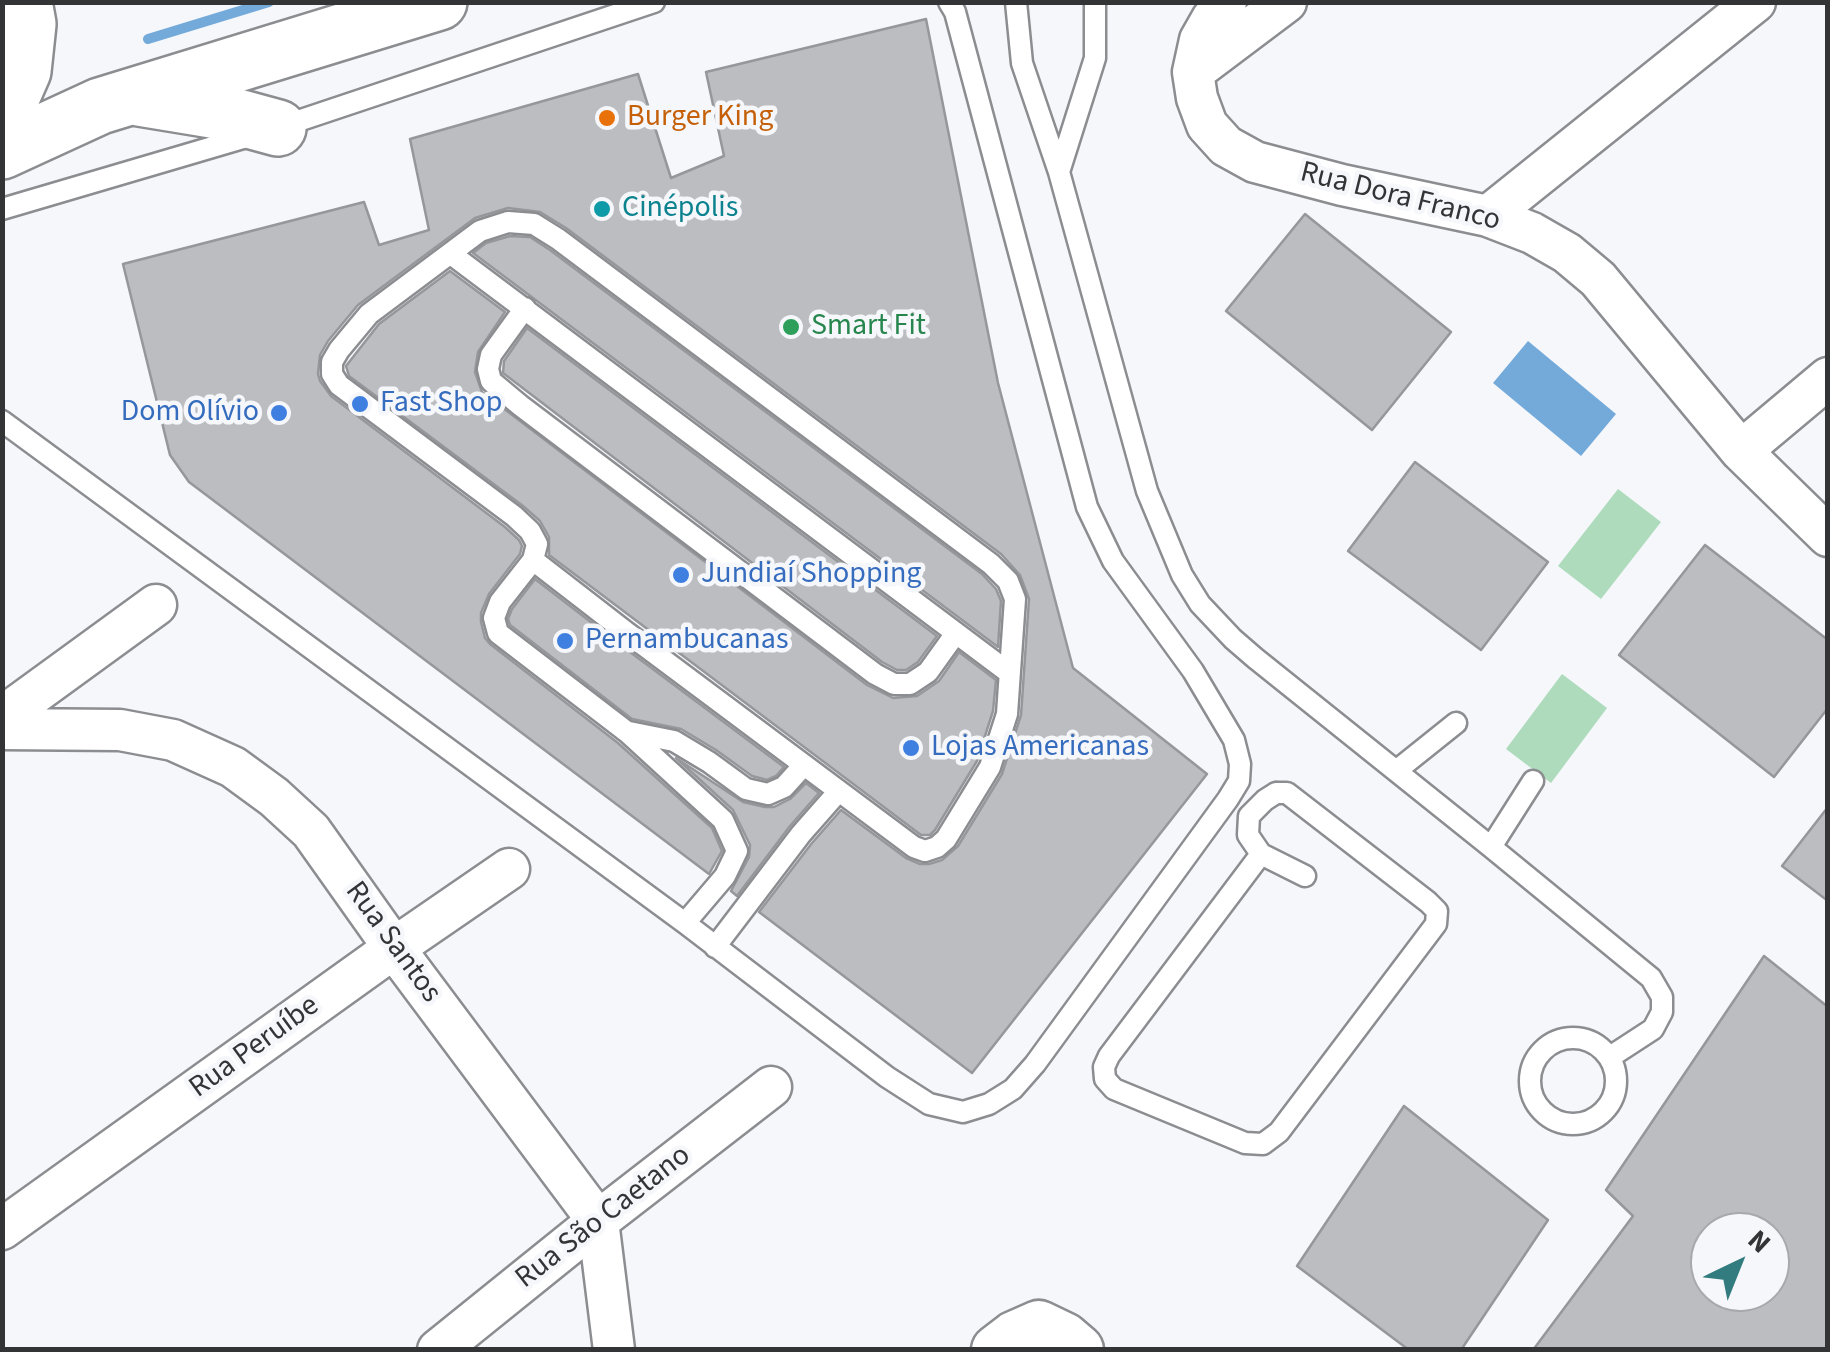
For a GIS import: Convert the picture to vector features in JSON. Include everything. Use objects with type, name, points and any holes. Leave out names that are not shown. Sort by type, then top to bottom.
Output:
[{"type":"main road","points":[[2,119],[23,70],[28,24],[24,2]]},
{"type":"main road","points":[[2,151],[100,106],[439,2]]},
{"type":"main road","points":[[132,96],[212,110],[278,128]]},
{"type":"street","points":[[1192,72],[1200,40],[1226,2]]},
{"type":"street","points":[[1192,72],[1286,2]]},
{"type":"street","points":[[1488,216],[1756,2]]},
{"type":"street","name":"Rua Dora Franco","points":[[1192,72],[1196,98],[1208,125],[1226,146],[1255,162],[1488,216],[1567,253],[1598,279],[1741,452],[1796,536],[1828,564]]},
{"type":"street","points":[[1741,452],[1828,378]]},
{"type":"street","name":"Rua Dora Franco","points":[[1741,452],[1828,536]]},
{"type":"street","points":[[2,716],[156,605]]},
{"type":"street","name":"Rua Santos","points":[[2,730],[120,730],[173,740],[233,768],[274,797],[311,831],[598,1221],[614,1350]]},
{"type":"street","name":"Rua Peruíbe","points":[[2,1228],[509,870]]},
{"type":"street","name":"Rua São Caetano","points":[[438,1350],[771,1088]]},
{"type":"street","points":[[1005,1343],[1039,1326],[1078,1350]]},
{"type":"lane","points":[[2,210],[278,128],[654,2]]},
{"type":"lane","points":[[2,421],[888,1077],[929,1104],[963,1112],[989,1104],[1013,1089],[1035,1064],[1228,800],[1240,781],[1240,764],[1234,740],[1192,670],[1114,561],[1086,507],[949,2]]},
{"type":"lane","points":[[1016,2],[1022,64],[1059,172],[1147,491],[1182,575],[1200,604],[1232,639],[1651,978],[1662,997],[1662,1012],[1654,1029],[1610,1057]]},
{"type":"lane","points":[[1059,172],[1094,58],[1095,2]]},
{"type":"lane","points":[[533,560],[838,792],[925,851],[946,839],[990,767],[1007,714],[1015,599],[1008,581],[991,564],[574,250],[534,224],[508,222],[480,231],[369,314],[332,362],[332,374],[338,385],[514,516],[537,544],[533,560],[500,602],[494,618],[498,633],[627,732],[723,820],[737,851],[725,876],[685,923]]},
{"type":"lane","points":[[451,254],[1008,672]]},
{"type":"lane","points":[[525,308],[491,355],[491,381],[644,500],[875,674],[894,684],[910,684],[928,672],[956,633]]},
{"type":"lane","points":[[1396,771],[1456,723]]},
{"type":"lane","points":[[627,732],[674,741],[746,789],[768,794],[784,787],[804,766]]},
{"type":"lane","points":[[1491,846],[1533,781]]},
{"type":"lane","points":[[715,947],[838,792]]},
{"type":"lane","points":[[1261,854],[1109,1056],[1104,1067],[1106,1079],[1114,1089],[1245,1144],[1263,1144],[1278,1132],[1436,924],[1437,911],[1287,793],[1276,793],[1249,816],[1248,834],[1261,854],[1305,876]]},
{"type":"lane","points":[[1228,800],[1249,816]]},
{"type":"lane","points":[[1574,1037],[1588,1040],[1610,1057],[1616,1070],[1612,1099],[1592,1120],[1564,1123],[1539,1108],[1532,1094],[1532,1067],[1548,1045],[1560,1038],[1574,1037]]},
{"type":"green space","points":[[1618,489],[1661,522],[1601,599],[1558,566]]},
{"type":"green space","points":[[1562,674],[1607,708],[1551,783],[1506,749]]},
{"type":"water","points":[[1528,341],[1616,414],[1581,456],[1493,383]]},
{"type":"building","points":[[926,19],[998,383],[1073,668],[1207,774],[972,1073],[759,912],[841,810],[920,864],[942,860],[958,846],[1002,774],[1021,715],[1029,599],[1020,575],[1001,554],[540,212],[508,208],[475,218],[358,305],[320,355],[320,381],[331,396],[519,540],[520,554],[489,594],[481,613],[485,638],[618,743],[712,828],[722,851],[709,874],[189,482],[170,455],[123,264],[364,202],[379,245],[429,230],[410,139],[638,74],[671,178],[724,156],[706,72]]},
{"type":"building","points":[[1305,214],[1451,332],[1372,430],[1226,311]]},
{"type":"building","points":[[510,236],[530,237],[550,250],[982,574],[1001,601],[998,647],[473,253],[486,243]]},
{"type":"building","points":[[450,271],[505,312],[478,352],[475,372],[482,392],[867,685],[893,698],[917,696],[939,681],[959,652],[996,680],[993,711],[977,761],[930,835],[921,835],[549,555],[549,537],[540,521],[349,376],[346,366],[379,324]]},
{"type":"building","points":[[527,328],[937,636],[918,662],[906,670],[897,670],[882,662],[503,373],[504,361]]},
{"type":"building","points":[[1415,462],[1548,562],[1481,650],[1348,551]]},
{"type":"building","points":[[1705,545],[1828,640],[1828,708],[1774,777],[1619,655]]},
{"type":"building","points":[[535,579],[784,767],[767,780],[752,776],[681,729],[632,719],[510,625],[512,609]]},
{"type":"building","points":[[676,758],[743,802],[774,807],[790,799],[806,783],[819,793],[737,896],[731,891],[749,857],[750,845],[733,810]]},
{"type":"building","points":[[1828,807],[1828,901],[1782,866]]},
{"type":"building","points":[[1764,956],[1828,1007],[1828,1350],[1533,1350],[1633,1216],[1606,1190]]},
{"type":"building","points":[[1404,1106],[1548,1220],[1461,1350],[1409,1350],[1297,1266]]},
{"type":"waterway","points":[[148,39],[269,2]]},
{"type":"place","name":"Burger King","points":[[607,118]]},
{"type":"place","name":"Cinépolis","points":[[602,209]]},
{"type":"place","name":"Smart Fit","points":[[791,327]]},
{"type":"place","name":"Fast Shop","points":[[360,404]]},
{"type":"place","name":"Dom Olívio","points":[[279,413]]},
{"type":"place","name":"Jundiaí Shopping","points":[[681,575]]},
{"type":"place","name":"Pernambucanas","points":[[565,641]]},
{"type":"place","name":"Lojas Americanas","points":[[911,748]]}]
